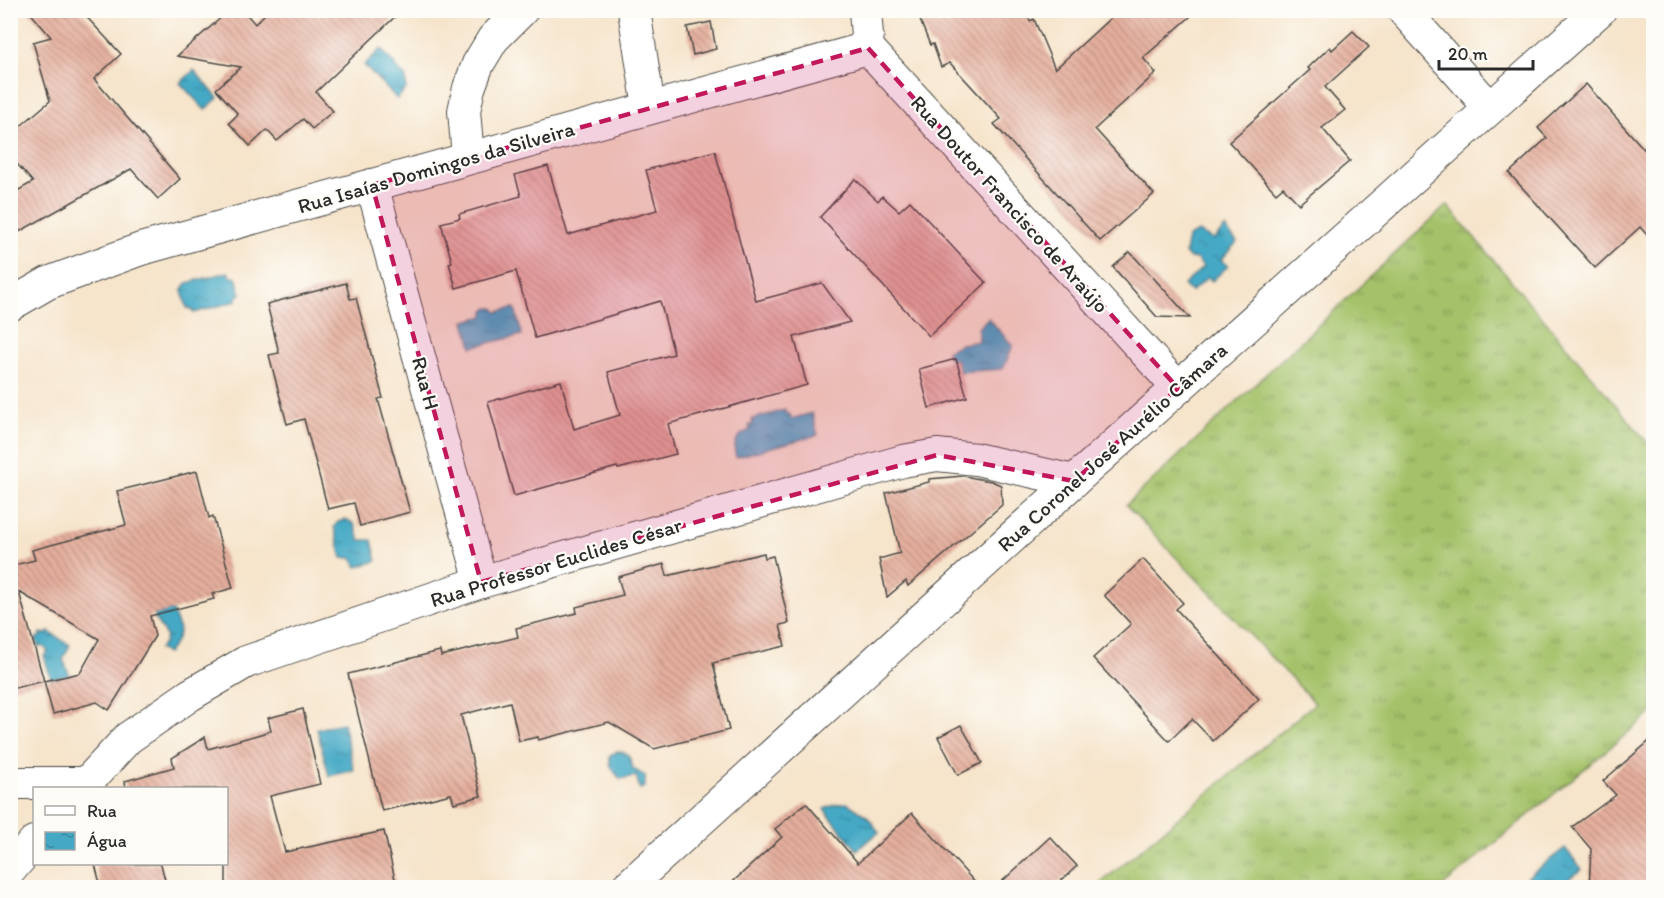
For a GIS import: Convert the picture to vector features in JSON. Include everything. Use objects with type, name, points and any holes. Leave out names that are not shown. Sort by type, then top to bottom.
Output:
[{"type":"street","points":[[468,157],[464,111],[469,88],[493,39],[522,10]]},
{"type":"street","points":[[633,10],[649,108]]},
{"type":"street","points":[[866,10],[868,48]]},
{"type":"street","points":[[1403,10],[1490,108]]},
{"type":"street","name":"Rua Coronel José Aurélio Câmara","points":[[626,888],[1074,481],[1600,10]]},
{"type":"street","name":"Rua Isaías Domingos da Silveira","points":[[10,305],[48,283],[141,249],[868,48]]},
{"type":"street","name":"Rua Doutor Francisco de Araújo","points":[[868,48],[1178,388]]},
{"type":"street","name":"Rua H","points":[[372,185],[481,582]]},
{"type":"street","name":"Rua Professor Euclides César","points":[[84,786],[128,738],[190,695],[246,662],[481,582],[891,464],[938,454],[976,459],[1074,481]]},
{"type":"street","points":[[10,783],[84,786]]},
{"type":"street","points":[[10,870],[33,843]]},
{"type":"highlighted area","points":[[868,48],[1178,388],[1074,481],[937,455],[481,582],[372,185]]},
{"type":"green space","points":[[1447,205],[1653,449],[1653,712],[1442,887],[1096,887],[1315,703],[1126,505]]},
{"type":"water","points":[[381,49],[406,78],[406,89],[397,99],[364,65]]},
{"type":"water","points":[[194,70],[218,98],[205,110],[180,83]]},
{"type":"water","points":[[1225,228],[1237,242],[1221,260],[1228,266],[1212,281],[1208,277],[1191,292],[1184,285],[1203,267],[1197,259],[1189,258],[1185,253],[1188,237],[1198,232],[1214,240]]},
{"type":"water","points":[[228,272],[231,277],[236,277],[241,294],[236,301],[194,313],[192,309],[187,308],[182,291],[187,283]]},
{"type":"water","points":[[494,308],[497,312],[515,308],[522,335],[472,347],[465,321],[484,316],[484,311]]},
{"type":"water","points":[[988,318],[1013,346],[1003,369],[960,372],[956,359],[950,360],[947,351],[961,344],[979,341],[978,328]]},
{"type":"water","points":[[785,410],[786,415],[790,414],[791,419],[812,413],[818,435],[736,457],[737,440],[750,430],[749,425],[753,424],[752,419]]},
{"type":"water","points":[[346,519],[354,524],[360,540],[372,540],[377,561],[357,567],[352,558],[342,558],[334,527],[338,522]]},
{"type":"water","points":[[172,610],[178,623],[179,633],[176,642],[167,654],[159,649],[166,636],[155,619],[155,614]]},
{"type":"water","points":[[49,632],[70,645],[63,659],[70,676],[61,680],[60,677],[51,679],[44,656],[48,651],[42,646],[38,647],[36,638],[40,637],[41,633]]},
{"type":"water","points":[[343,723],[354,770],[329,776],[317,729]]},
{"type":"water","points":[[617,751],[627,754],[633,769],[645,776],[645,787],[640,789],[636,776],[620,779],[611,766],[610,760],[610,756]]},
{"type":"water","points":[[847,803],[867,816],[879,832],[857,850],[824,809]]},
{"type":"water","points":[[1565,848],[1582,869],[1557,887],[1531,887],[1525,879]]},
{"type":"building","points":[[28,10],[80,10],[121,54],[94,79],[180,179],[158,199],[131,169],[10,237],[10,195],[33,182],[10,156],[10,135],[50,101],[33,42],[51,37]]},
{"type":"building","points":[[230,10],[243,10],[255,24],[269,10],[402,10],[316,92],[333,111],[312,129],[303,119],[277,141],[267,130],[250,146],[229,123],[238,114],[216,89],[241,67],[177,56]]},
{"type":"building","points":[[916,10],[1025,10],[1030,21],[1034,19],[1055,69],[1119,10],[1198,10],[1143,58],[1156,73],[1095,129],[1154,194],[1100,241],[994,124],[1001,119],[950,63],[941,67],[933,44],[930,45]]},
{"type":"building","points":[[711,22],[716,49],[693,55],[687,27]]},
{"type":"building","points":[[1353,31],[1369,47],[1325,87],[1345,110],[1322,128],[1350,161],[1299,204],[1283,187],[1276,193],[1229,142],[1310,70],[1308,68],[1330,47],[1332,50]]},
{"type":"building","points":[[1586,84],[1651,157],[1646,162],[1653,170],[1653,242],[1640,227],[1595,268],[1509,173],[1547,138],[1538,128]]},
{"type":"building","points":[[715,151],[756,301],[822,283],[850,322],[794,337],[807,385],[668,424],[676,454],[618,469],[617,467],[514,496],[488,402],[561,381],[574,429],[620,415],[608,372],[674,354],[660,301],[535,338],[516,271],[456,288],[449,263],[452,262],[441,223],[460,218],[459,214],[521,196],[515,175],[548,166],[568,235],[657,210],[646,170]]},
{"type":"building","points":[[855,179],[878,201],[882,196],[899,211],[910,201],[986,283],[929,336],[820,217]]},
{"type":"building","points":[[1130,252],[1190,318],[1157,317],[1113,267]]},
{"type":"building","points":[[346,283],[350,299],[356,298],[383,398],[378,399],[410,512],[360,526],[354,503],[328,509],[304,419],[287,424],[269,355],[279,353],[267,304]]},
{"type":"building","points":[[956,359],[967,397],[929,408],[919,369]]},
{"type":"building","points":[[197,471],[209,518],[213,516],[233,588],[212,594],[214,599],[150,616],[155,636],[109,710],[97,702],[53,714],[44,681],[10,689],[10,589],[13,589],[10,587],[10,566],[35,560],[32,550],[126,525],[117,491]],"holes":[[[19,592],[99,639],[80,673],[44,681]]]},
{"type":"building","points":[[963,476],[1001,485],[1002,505],[908,586],[906,581],[887,597],[879,559],[900,553],[886,493],[929,482],[929,479]]},
{"type":"building","points":[[764,553],[765,558],[773,556],[789,623],[780,625],[785,646],[713,663],[729,730],[654,749],[609,722],[538,740],[538,737],[519,741],[510,702],[461,715],[481,796],[454,803],[451,794],[382,811],[348,674],[440,651],[441,656],[518,637],[516,628],[577,613],[576,607],[623,595],[618,577],[664,564],[667,576]]},
{"type":"building","points":[[1143,559],[1183,603],[1176,609],[1259,699],[1213,741],[1192,719],[1169,741],[1093,658],[1131,624],[1104,595]]},
{"type":"building","points":[[303,709],[320,784],[270,796],[285,852],[384,831],[397,888],[226,888],[228,787],[126,787],[125,781],[174,767],[172,758],[205,737],[208,749],[271,731],[268,718]]},
{"type":"building","points":[[961,725],[982,763],[958,775],[938,737]]},
{"type":"building","points":[[1653,738],[1653,888],[1589,888],[1591,849],[1572,827],[1616,795],[1603,781]]},
{"type":"building","points":[[806,803],[858,863],[912,813],[980,888],[726,888],[782,837],[775,829]]},
{"type":"building","points":[[1050,837],[1077,866],[1053,888],[995,888]]},
{"type":"building","points":[[95,865],[161,865],[167,888],[101,888]]}]
